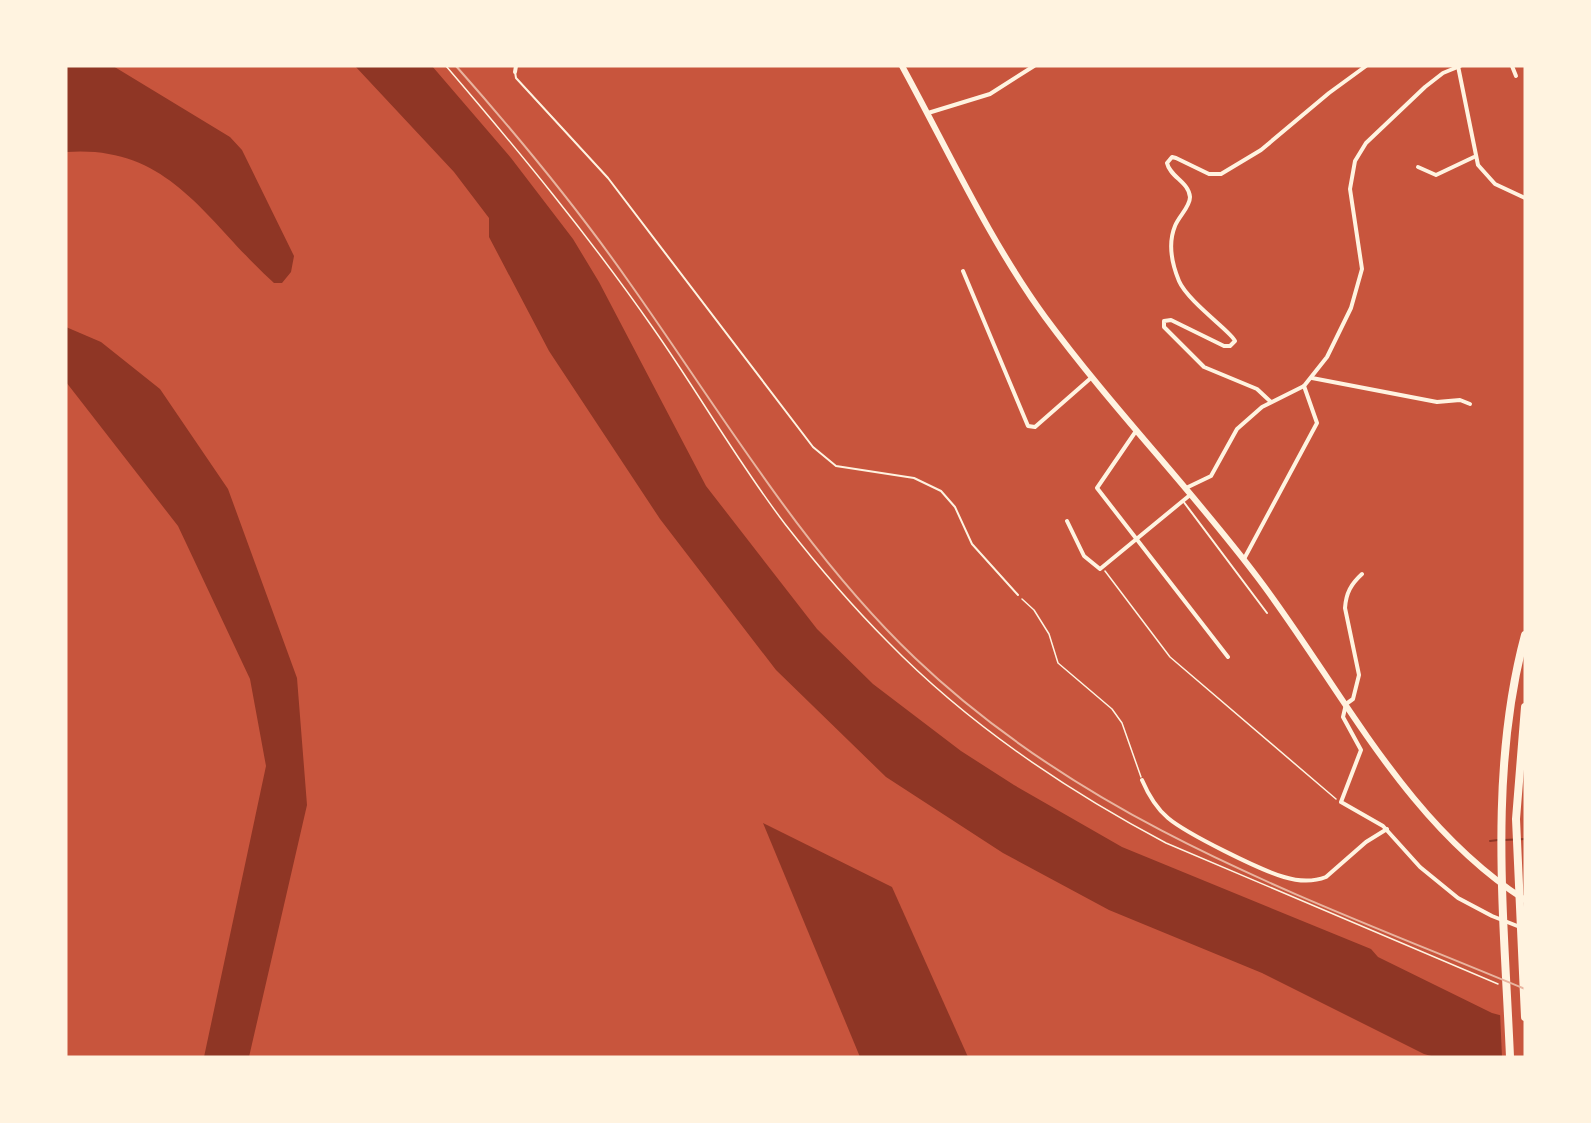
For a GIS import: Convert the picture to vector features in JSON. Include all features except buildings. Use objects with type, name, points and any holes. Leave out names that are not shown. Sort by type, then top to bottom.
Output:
[{"type":"highway","points":[[1510,1057],[1500,819],[1506,740],[1525,635]]},
{"type":"highway","points":[[1525,707],[1516,819],[1525,1017]]},
{"type":"main road","points":[[902,66],[1031,298],[1092,376],[1244,560],[1295,628],[1390,770],[1426,814],[1464,853],[1525,900]]},
{"type":"street","points":[[514,72],[516,66]]},
{"type":"street","points":[[928,113],[996,91],[1034,66]]},
{"type":"street","points":[[1271,402],[1257,389],[1211,372],[1194,359],[1164,327],[1164,321],[1171,320],[1224,346],[1230,346],[1235,341],[1231,333],[1216,324],[1188,297],[1176,273],[1171,242],[1175,225],[1188,204],[1190,195],[1167,163],[1172,157],[1209,174],[1221,174],[1261,150],[1329,93],[1366,66]]},
{"type":"street","points":[[1185,489],[1211,476],[1237,429],[1271,402],[1304,386],[1327,357],[1359,288],[1362,269],[1350,189],[1355,161],[1366,143],[1425,87],[1459,66],[1475,157],[1487,178],[1525,198]]},
{"type":"street","points":[[1512,66],[1516,76]]},
{"type":"street","points":[[1418,167],[1436,175],[1475,157]]},
{"type":"street","points":[[963,272],[1028,426],[1035,427],[1092,376]]},
{"type":"street","points":[[1311,378],[1437,402],[1460,400],[1470,404]]},
{"type":"street","points":[[1244,560],[1317,423],[1304,386]]},
{"type":"street","points":[[1137,430],[1097,488],[1228,657]]},
{"type":"street","points":[[1067,521],[1088,561],[1096,567],[1103,568],[1190,495]]},
{"type":"street","points":[[1362,574],[1351,585],[1346,600],[1345,608],[1359,675],[1353,699],[1346,704],[1343,717],[1362,750],[1341,802],[1387,829],[1420,867],[1449,891],[1492,916],[1525,929]]},
{"type":"street","points":[[1142,780],[1160,811],[1175,823],[1274,873],[1295,880],[1318,880],[1326,877],[1366,842],[1387,829]]},
{"type":"lane","points":[[514,72],[516,78],[608,178],[813,447],[836,466],[914,478],[941,491],[955,507],[972,544],[1018,595]]},
{"type":"lane","points":[[1183,501],[1267,613]]},
{"type":"path","points":[[446,66],[573,219],[652,327],[786,525],[860,613],[935,687],[1036,766],[1113,815],[1166,843],[1503,986]]},
{"type":"path","points":[[1103,568],[1170,657],[1341,802]]},
{"type":"path","points":[[1018,595],[1034,610],[1049,634],[1058,663],[1112,709],[1122,723],[1142,780]]},
{"type":"shaded area","points":[[66,66],[113,66],[230,137],[242,150],[294,256],[291,272],[282,283],[274,283],[206,213],[160,174],[133,161],[102,153],[66,152]]},
{"type":"shaded area","points":[[355,66],[432,66],[511,158],[573,239],[599,282],[706,486],[817,629],[873,684],[961,751],[1014,785],[1122,847],[1371,949],[1378,957],[1492,1013],[1525,1022],[1525,1057],[1435,1057],[1424,1054],[1262,973],[1109,910],[1003,853],[886,777],[776,670],[660,519],[549,351],[489,237],[489,218],[454,172]]},
{"type":"shaded area","points":[[66,327],[101,342],[160,389],[228,489],[297,678],[307,805],[249,1057],[204,1057],[266,766],[250,679],[178,526],[66,382]]},
{"type":"shaded area","points":[[763,823],[892,887],[968,1057],[860,1057]]},
{"type":"pier","points":[[1500,1012],[1525,1019],[1525,1057],[1502,1057]]},
{"type":"waterway","points":[[1504,840],[1525,839]]},
{"type":"waterway","points":[[1490,841],[1498,840]]},
{"type":"railway","points":[[456,66],[524,145],[588,226],[763,477],[835,572],[915,658],[983,716],[1053,767],[1127,812],[1204,852],[1282,888],[1525,989]]}]
